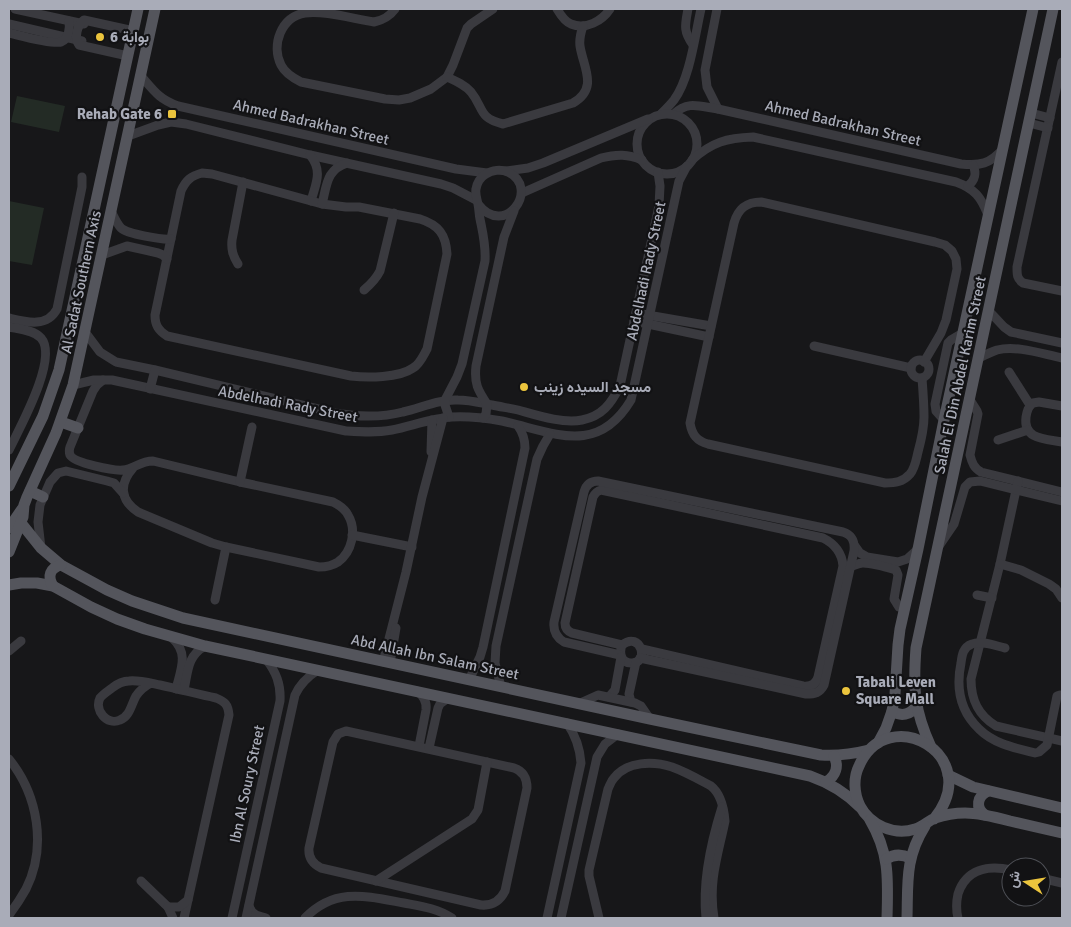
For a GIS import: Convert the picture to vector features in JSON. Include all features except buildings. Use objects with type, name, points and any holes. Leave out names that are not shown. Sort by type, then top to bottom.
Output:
[{"type":"main road","name":"Al Sadat Southern Axis","points":[[9,486],[43,416],[59,370],[138,9]]},
{"type":"main road","name":"Al Sadat Southern Axis","points":[[9,552],[23,517],[26,497],[48,454],[73,385],[155,9]]},
{"type":"main road","name":"Salah El Din Abdel Karim Street","points":[[873,747],[886,728],[892,711],[898,645],[905,609],[1033,9]]},
{"type":"main road","name":"Salah El Din Abdel Karim Street","points":[[931,747],[923,729],[914,690],[916,648],[1053,9]]},
{"type":"main road","points":[[1022,61],[1041,66]]},
{"type":"main road","points":[[977,268],[997,273]]},
{"type":"main road","points":[[61,422],[78,428]]},
{"type":"main road","points":[[30,491],[43,497]]},
{"type":"main road","points":[[9,528],[24,505]]},
{"type":"main road","name":"Abd Allah Ibn Salam Street","points":[[21,523],[40,548],[61,565],[107,590],[184,618],[822,755],[854,754],[873,747]]},
{"type":"main road","points":[[53,586],[49,575],[56,566],[61,565]]},
{"type":"main road","points":[[9,585],[37,583],[53,586],[91,607],[118,619],[172,638],[205,646],[810,776],[826,782],[835,786],[860,807],[876,831],[886,859],[888,880],[887,918]]},
{"type":"main road","points":[[552,720],[557,699]]},
{"type":"main road","points":[[892,711],[907,714],[917,706]]},
{"type":"main road","points":[[860,807],[856,795],[856,771],[861,760],[873,747],[888,739],[911,737],[931,747],[942,760],[948,775],[947,799],[942,809],[925,826],[917,838],[910,858],[908,867],[907,918]]},
{"type":"main road","points":[[826,782],[836,772],[837,764],[834,756]]},
{"type":"main road","points":[[948,775],[988,792],[1062,808]]},
{"type":"main road","points":[[986,815],[981,811],[978,802],[983,794],[988,792]]},
{"type":"main road","points":[[934,818],[965,813],[986,815],[1062,832]]},
{"type":"main road","points":[[868,817],[877,825],[888,830],[901,832],[925,826]]},
{"type":"main road","points":[[886,859],[900,854],[910,858]]},
{"type":"street","points":[[15,9],[80,23]]},
{"type":"street","points":[[395,9],[389,16],[374,22],[314,12],[302,13],[290,20],[279,35],[277,54],[282,66],[290,76],[301,82],[385,99],[400,100],[431,89],[447,77],[467,28],[493,9]]},
{"type":"street","points":[[557,9],[569,23],[583,26],[605,16],[610,9]]},
{"type":"street","points":[[688,9],[685,30],[687,37],[693,45]]},
{"type":"street","points":[[701,9],[682,87],[674,100],[645,124],[640,132],[638,151],[646,165],[658,172],[665,174],[673,173],[690,163],[704,150],[719,142],[735,138],[753,137],[956,182],[968,186],[977,194],[984,204],[988,215]]},
{"type":"street","points":[[717,9],[705,70],[707,87],[718,109]]},
{"type":"street","points":[[77,40],[77,31],[82,20],[133,32]]},
{"type":"street","points":[[9,33],[57,43],[63,41],[66,37],[69,31],[69,21]]},
{"type":"street","points":[[9,24],[129,54]]},
{"type":"street","points":[[447,77],[465,86],[470,91],[483,115],[503,124],[573,103],[584,94],[587,87],[588,77],[579,41],[583,26]]},
{"type":"street","points":[[1062,62],[1060,82],[1050,118],[1017,276],[1019,281],[1023,283],[1062,292]]},
{"type":"street","name":"Ahmed Badrakhan Street","points":[[141,76],[166,102],[178,106],[456,169],[487,173]]},
{"type":"street","name":"Ahmed Badrakhan Street","points":[[674,114],[679,109],[694,105],[718,109],[942,160],[973,165],[985,163],[995,158],[1003,149]]},
{"type":"street","points":[[387,662],[395,640],[396,615],[422,496],[431,460],[446,417],[445,400],[458,377],[462,364],[485,261],[486,246],[476,189],[480,180],[487,173],[496,170],[506,171],[528,168],[657,116],[674,114],[690,124],[695,132],[696,151],[690,163]]},
{"type":"street","points":[[1030,118],[1050,118]]},
{"type":"street","points":[[1030,118],[1048,128]]},
{"type":"street","name":"Ahmed Badrakhan Street","points":[[128,136],[171,122],[186,124],[310,155],[441,184],[453,188],[477,202]]},
{"type":"street","points":[[310,155],[318,169],[311,201]]},
{"type":"street","points":[[522,193],[612,155],[627,155],[642,160]]},
{"type":"street","points":[[322,204],[328,179],[332,171],[346,163]]},
{"type":"street","name":"Abdelhadi Rady Street","points":[[73,385],[94,380],[112,380],[346,431],[376,432],[446,417],[465,417],[483,418],[561,436],[594,434],[616,421],[625,411],[631,400],[677,190],[683,174],[690,163]]},
{"type":"street","points":[[968,186],[972,183],[975,174],[973,165]]},
{"type":"street","points":[[483,418],[486,414],[487,404],[476,387],[474,377],[504,236],[514,210],[520,202],[522,193],[519,183],[514,176],[506,171]]},
{"type":"street","name":"Abdelhadi Rady Street","points":[[85,332],[100,352],[116,362],[335,413],[369,417],[386,416],[445,400],[474,400],[549,418],[580,421],[604,410],[614,399],[620,386],[659,206],[660,186],[658,172]]},
{"type":"street","points":[[158,253],[166,239],[181,191],[186,182],[193,176],[202,173],[243,182],[322,204],[359,207],[430,222],[443,235],[447,254],[427,349],[414,367],[404,373],[371,377],[351,376],[167,336],[155,324],[155,315],[167,259],[166,239]]},
{"type":"street","points":[[12,323],[48,320],[57,309],[82,187],[82,177]]},
{"type":"street","points":[[238,264],[231,249],[243,182]]},
{"type":"street","points":[[477,202],[483,211],[490,215],[507,215],[514,210]]},
{"type":"street","points":[[761,202],[945,245],[952,251],[956,260],[957,269],[946,320],[925,370],[923,432],[914,468],[909,476],[902,481],[885,483],[701,442],[695,437],[690,423],[709,337],[736,216],[746,204],[761,202]]},
{"type":"street","points":[[111,211],[120,227],[127,232],[166,239]]},
{"type":"street","points":[[364,290],[371,285],[380,270],[394,213]]},
{"type":"street","points":[[124,247],[127,232]]},
{"type":"street","points":[[102,255],[127,246],[158,253],[167,259]]},
{"type":"street","points":[[989,311],[1004,327],[1012,332],[1062,343]]},
{"type":"street","points":[[635,317],[709,337]]},
{"type":"street","points":[[649,320],[711,326]]},
{"type":"street","points":[[9,450],[37,392],[46,353],[45,344],[39,336],[12,323]]},
{"type":"street","points":[[944,420],[935,407],[948,343],[963,333]]},
{"type":"street","points":[[1021,350],[1024,335]]},
{"type":"street","points":[[814,346],[911,368]]},
{"type":"street","points":[[979,358],[995,350],[1007,348],[1062,358]]},
{"type":"street","points":[[925,370],[915,377],[911,372],[911,368],[914,362],[918,361],[925,370],[942,373]]},
{"type":"street","points":[[150,389],[155,370]]},
{"type":"street","points":[[1009,372],[1030,405]]},
{"type":"street","points":[[103,380],[92,391],[69,450],[70,456],[75,460],[111,470],[126,470],[145,461],[153,461],[333,502],[342,507],[352,525],[350,545],[338,562],[319,568],[212,543],[131,508],[123,493],[123,484],[132,468]]},
{"type":"street","points":[[970,400],[978,414],[970,448],[971,461],[974,467],[981,472],[1062,500]]},
{"type":"street","points":[[1062,406],[1039,402],[1033,403],[1030,405],[1026,417],[1026,427],[1030,433],[1037,437],[1062,442]]},
{"type":"street","points":[[431,460],[432,420]]},
{"type":"street","points":[[580,421],[584,436]]},
{"type":"street","points":[[469,680],[480,658],[483,647],[525,448],[525,440],[518,426]]},
{"type":"street","points":[[240,482],[252,427]]},
{"type":"street","points":[[998,440],[1028,430]]},
{"type":"street","points":[[501,687],[495,663],[496,646],[538,459],[550,434]]},
{"type":"street","points":[[72,472],[75,460]]},
{"type":"street","points":[[40,548],[38,522],[40,505],[50,482],[62,471],[107,480],[114,483],[123,493]]},
{"type":"street","points":[[621,652],[564,642],[556,636],[554,626],[585,488],[590,482],[598,481],[738,515],[817,537],[828,541],[838,549],[846,567]]},
{"type":"street","points":[[939,547],[954,524],[965,487],[970,482],[980,481],[1017,485],[1062,492]]},
{"type":"street","points":[[1017,485],[971,689],[981,714],[987,721],[996,726],[1062,741]]},
{"type":"street","points":[[639,656],[632,663],[626,662],[621,652],[572,633],[567,629],[565,623],[593,497],[596,492],[601,490],[843,532],[851,537],[860,553],[868,557],[893,562],[898,567],[894,599],[899,607],[905,609]]},
{"type":"street","points":[[352,535],[412,547]]},
{"type":"street","points":[[639,656],[761,680],[811,686],[817,681],[846,567],[855,546]]},
{"type":"street","points":[[215,600],[226,547]]},
{"type":"street","points":[[570,549],[581,551]]},
{"type":"street","points":[[846,567],[865,563],[892,569],[898,567],[918,549]]},
{"type":"street","points":[[1000,564],[1020,570],[1049,584],[1056,589],[1062,598]]},
{"type":"street","points":[[566,567],[577,570]]},
{"type":"street","points":[[977,595],[992,598]]},
{"type":"street","points":[[172,638],[182,654],[180,690]]},
{"type":"street","points":[[9,651],[21,641]]},
{"type":"street","points":[[609,697],[615,690],[621,652],[628,642],[635,642],[638,644],[639,656],[629,694],[631,702]]},
{"type":"street","points":[[1005,648],[973,643],[967,646],[963,652],[958,676],[959,690],[969,718],[984,734],[1003,745],[1035,753],[1044,749],[1049,738],[1057,696],[1062,695]]},
{"type":"street","points":[[180,690],[190,662],[196,652],[205,646]]},
{"type":"street","name":"Ibn Al Soury Street","points":[[232,918],[280,701],[276,675],[266,659]]},
{"type":"street","name":"Ibn Al Soury Street","points":[[246,918],[294,695],[302,683],[318,670]]},
{"type":"street","points":[[151,683],[139,691],[130,711],[125,718],[118,722],[110,721],[103,717],[99,711],[100,698],[103,694],[115,685],[131,680],[151,683],[216,698],[224,701],[228,707],[229,714],[184,918]]},
{"type":"street","points":[[417,691],[422,694],[426,705],[419,746]]},
{"type":"street","points":[[578,704],[598,695],[635,702],[641,706],[650,719]]},
{"type":"street","points":[[429,748],[438,708],[448,698]]},
{"type":"street","points":[[547,918],[581,764],[578,742],[567,723]]},
{"type":"street","points":[[349,731],[419,746],[518,769],[524,775],[527,784],[505,891],[500,899],[491,904],[481,906],[321,868],[310,858],[309,848],[333,742],[338,734],[349,731]]},
{"type":"street","points":[[561,918],[597,757],[605,744],[618,734]]},
{"type":"street","points":[[9,759],[21,776],[29,793],[35,810],[37,831],[37,850],[33,870],[26,888],[10,916]]},
{"type":"street","points":[[376,881],[472,819],[478,810],[487,762]]},
{"type":"street","points":[[599,918],[589,870],[608,789],[614,778],[622,770],[633,765],[645,764],[671,766],[711,786],[718,793],[725,820],[708,897],[706,918]]},
{"type":"street","points":[[258,801],[271,804]]},
{"type":"street","points":[[958,918],[956,907],[960,888],[966,880],[981,870],[1001,868]]},
{"type":"street","points":[[141,881],[168,907],[173,918]]},
{"type":"street","points":[[305,918],[315,910],[334,900],[360,895],[438,910],[452,918]]},
{"type":"street","points":[[708,897],[714,918]]},
{"type":"street","points":[[168,907],[179,907],[188,900]]},
{"type":"street","points":[[249,906],[252,913],[266,918]]},
{"type":"shaded area","points":[[17,96],[65,106],[59,132],[11,122]]},
{"type":"shaded area","points":[[9,201],[44,208],[32,265],[9,261]]},
{"type":"place","name":"بوابة 6","points":[[100,37]]},
{"type":"place","name":"Rehab Gate 6","points":[[172,114]]},
{"type":"place","name":"مسجد السيده زينب","points":[[524,387]]},
{"type":"place","name":"Tabali Leven Square Mall","points":[[846,691]]}]
